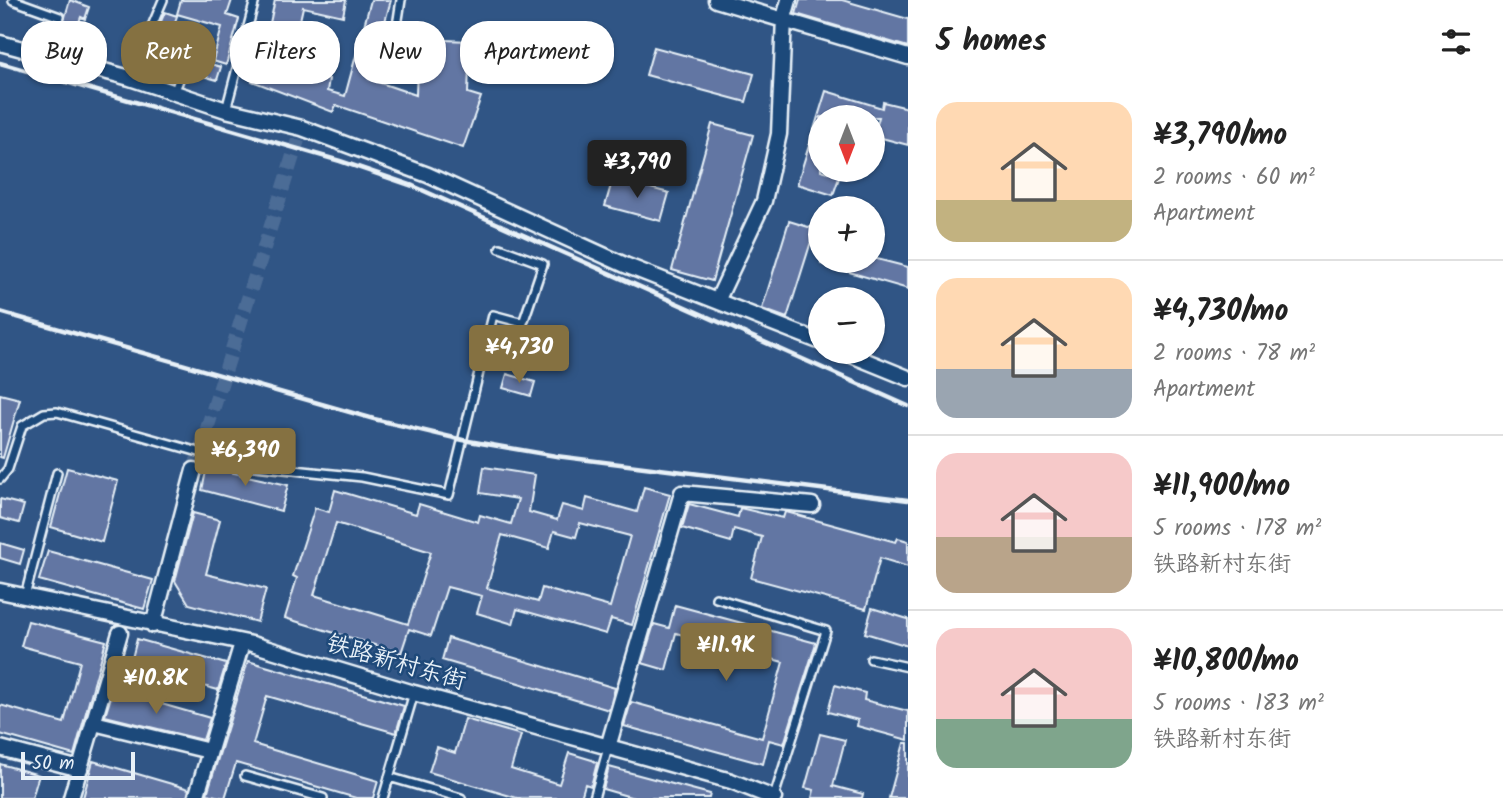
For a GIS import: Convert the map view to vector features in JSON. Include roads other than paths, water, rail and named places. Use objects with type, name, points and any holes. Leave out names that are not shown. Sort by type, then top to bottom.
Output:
[{"type":"street","points":[[716,0],[908,57]]},
{"type":"street","points":[[718,299],[764,201],[779,134],[784,18],[789,0]]},
{"type":"street","points":[[0,43],[121,76]]},
{"type":"street","points":[[148,84],[428,175],[625,264],[808,337]]},
{"type":"street","points":[[874,364],[908,378]]},
{"type":"street","points":[[153,625],[194,470]]},
{"type":"street","points":[[608,747],[681,493],[812,505]]},
{"type":"street","name":"铁路新村东街","points":[[0,591],[242,643],[731,781],[774,798]]},
{"type":"street","points":[[71,798],[120,634]]},
{"type":"street","points":[[196,798],[242,643]]},
{"type":"street","points":[[94,723],[209,751]]},
{"type":"street","points":[[0,748],[80,769]]},
{"type":"lane","points":[[13,0],[60,16]]},
{"type":"lane","points":[[154,21],[163,0]]},
{"type":"lane","points":[[226,110],[255,0]]},
{"type":"lane","points":[[398,21],[401,0]]},
{"type":"lane","points":[[174,93],[177,84]]},
{"type":"lane","points":[[0,479],[8,469],[22,426],[32,418],[57,412],[246,465],[362,477],[449,495],[493,315],[523,323],[543,264],[500,248]]},
{"type":"lane","points":[[24,596],[57,473]]},
{"type":"lane","points":[[716,598],[826,631],[774,798]]},
{"type":"lane","points":[[871,659],[908,667]]},
{"type":"lane","points":[[383,798],[414,693]]},
{"type":"lane","points":[[594,798],[608,747]]},
{"type":"lane","points":[[245,776],[323,798]]},
{"type":"lane","points":[[389,777],[461,798]]},
{"type":"lane","points":[[429,798],[432,789]]},
{"type":"tunnel","points":[[194,470],[298,140]]},
{"type":"railway","points":[[0,63],[340,161],[413,186],[908,406]]},
{"type":"railway","points":[[0,312],[374,419],[463,440],[556,456],[908,500]]}]
